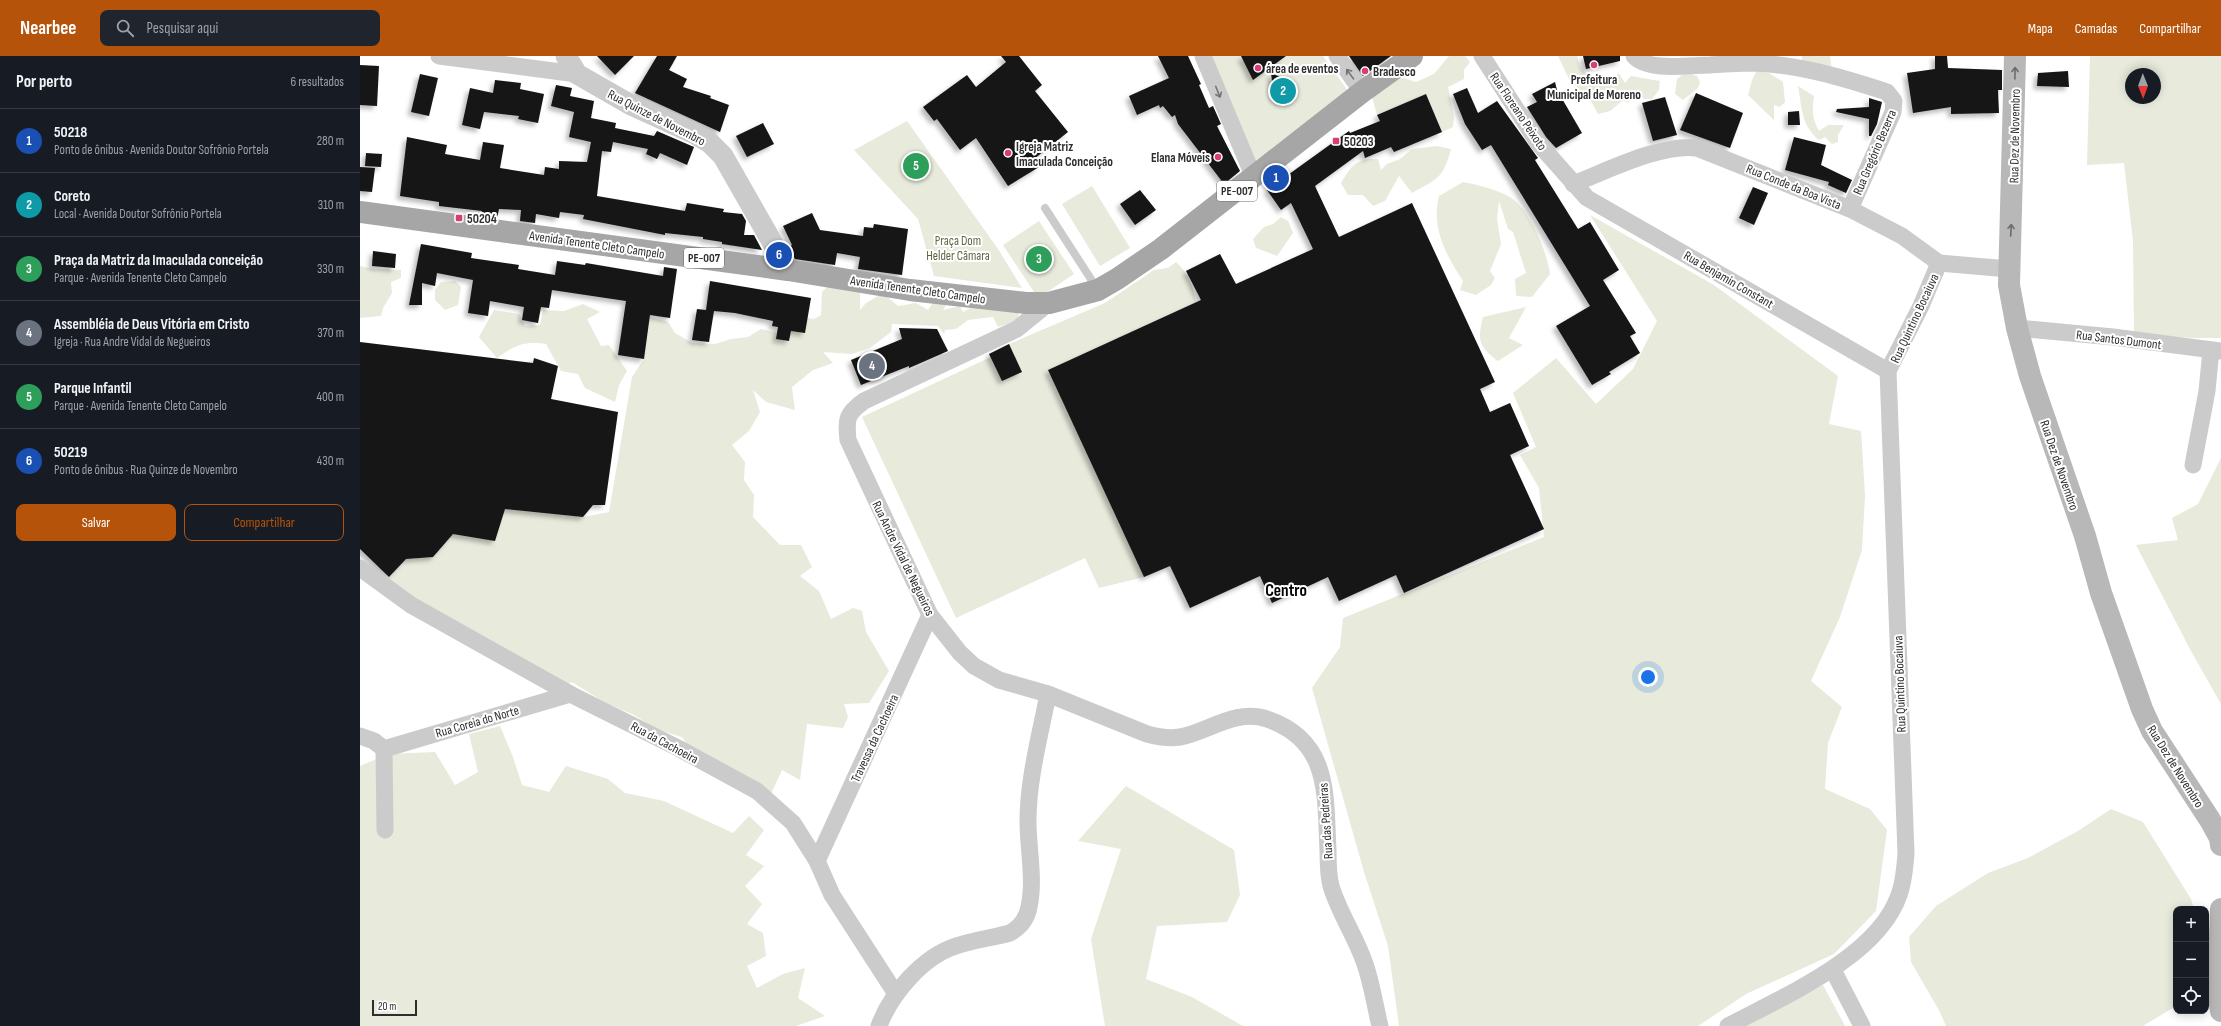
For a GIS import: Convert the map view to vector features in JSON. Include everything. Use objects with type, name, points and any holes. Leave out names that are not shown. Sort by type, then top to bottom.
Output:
[{"type":"main road","name":"PE-007","points":[[1049,303],[1098,290],[1161,249],[1254,178],[1362,92],[1412,56]]},
{"type":"main road","name":"Rua Dez de Novembro","points":[[2016,56],[2009,269],[2012,305],[2030,376],[2085,536],[2101,593],[2142,709],[2164,752],[2210,820],[2220,838],[2221,845]]},
{"type":"main road","name":"Avenida Tenente Cleto Campelo","points":[[360,212],[788,270],[910,290],[1026,303],[1049,303]]},
{"type":"main road","points":[[2221,909],[2218,988],[2221,1011]]},
{"type":"street","points":[[439,56],[577,74]]},
{"type":"street","name":"Rua Quinze de Novembro","points":[[566,56],[577,74],[631,105],[671,122],[710,143],[723,156],[788,270]]},
{"type":"street","points":[[1203,56],[1254,178]]},
{"type":"street","points":[[1337,56],[1362,92]]},
{"type":"street","name":"Rua Floreano Peixoto","points":[[1482,56],[1538,143],[1573,184]]},
{"type":"street","name":"Rua Gregório Bezerra","points":[[1634,56],[1642,62],[1660,66],[1754,63],[1786,67],[1810,71],[1887,92],[1894,101],[1893,112],[1850,209]]},
{"type":"street","name":"Rua Conde da Boa Vista","points":[[1573,184],[1658,152],[1685,146],[1697,148],[1850,209],[1902,236],[1939,263]]},
{"type":"street","name":"Rua Benjamin Constant","points":[[1573,184],[1588,198],[1604,209],[1888,371]]},
{"type":"street","points":[[1939,263],[2009,269]]},
{"type":"street","name":"Rua Quintino Bocaiuva","points":[[1728,1026],[1833,970],[1865,942],[1887,919],[1900,894],[1906,853],[1888,371],[1918,312],[1939,263]]},
{"type":"street","name":"Rua Andre Vidal de Negueiros","points":[[1048,694],[999,680],[974,666],[960,653],[930,616],[848,440],[848,417],[852,409],[864,401],[1017,329],[1049,303]]},
{"type":"street","name":"Rua Santos Dumont","points":[[2018,328],[2113,337],[2216,350]]},
{"type":"street","points":[[2193,465],[2216,350]]},
{"type":"street","name":"Rua da Cachoeira","points":[[360,568],[411,605],[570,694],[678,748],[757,791],[793,823],[817,861],[832,895],[896,994]]},
{"type":"street","name":"Travessa da Cachoeira","points":[[817,861],[930,616]]},
{"type":"street","name":"Rua Coreia do Norte","points":[[384,749],[570,694]]},
{"type":"street","points":[[879,1026],[896,994],[921,968],[943,951],[956,946],[1010,933],[1017,929],[1027,915],[1031,887],[1029,808],[1034,766],[1048,694]]},
{"type":"street","name":"Rua das Pedreiras","points":[[1048,694],[1147,734],[1161,738],[1180,737],[1232,718],[1254,716],[1267,719],[1297,735],[1311,750],[1322,772],[1325,791],[1330,885],[1365,964],[1380,1026]]},
{"type":"street","points":[[360,736],[374,741],[384,749],[385,830]]},
{"type":"street","points":[[1833,970],[1862,1026]]},
{"type":"lane","points":[[1045,208],[1098,290]]},
{"type":"green space","points":[[1206,56],[1323,56],[1348,91],[1254,162]]},
{"type":"green space","points":[[1449,56],[1465,56],[1470,62],[1464,70],[1464,79],[1448,87],[1454,117],[1453,127],[1442,132],[1426,94],[1377,115],[1371,93],[1401,77],[1416,82],[1434,74]]},
{"type":"green space","points":[[1558,56],[1577,56],[1583,69],[1589,76],[1601,85],[1616,80],[1618,72],[1625,83],[1631,76],[1660,81],[1659,90],[1652,99],[1644,99],[1638,91],[1631,97],[1629,102],[1622,101],[1610,111],[1598,114],[1589,97],[1570,81]]},
{"type":"green space","points":[[1802,56],[1830,56],[1832,71],[1802,62]]},
{"type":"green space","points":[[2090,56],[2221,56],[2221,338],[2194,338],[2134,334],[2133,241],[2124,163],[2087,165]]},
{"type":"green space","points":[[1757,70],[1769,73],[1783,82],[1785,102],[1780,107],[1774,105],[1774,120],[1748,95],[1752,80]]},
{"type":"green space","points":[[1686,72],[1697,76],[1700,82],[1698,88],[1683,100],[1675,94],[1677,79]]},
{"type":"green space","points":[[1798,86],[1814,96],[1813,114],[1819,131],[1828,125],[1844,125],[1838,135],[1838,142],[1832,144],[1825,137],[1819,140],[1813,134],[1803,116]]},
{"type":"green space","name":"Praça Dom Helder Câmara","points":[[907,121],[998,249],[1022,288],[934,276],[918,219],[854,150]]},
{"type":"green space","points":[[1437,146],[1451,149],[1445,167],[1433,181],[1412,193],[1399,176],[1385,201],[1373,206],[1363,195],[1348,195],[1341,183],[1352,167],[1360,161],[1378,159],[1381,170],[1387,164],[1400,159],[1412,149]]},
{"type":"green space","points":[[1463,182],[1475,184],[1508,196],[1516,202],[1530,219],[1541,242],[1550,274],[1532,297],[1516,296],[1515,279],[1526,273],[1513,232],[1508,229],[1499,201],[1497,219],[1501,244],[1490,271],[1495,278],[1491,285],[1476,295],[1460,290],[1463,281],[1451,261],[1442,241],[1437,219],[1437,208],[1439,196]]},
{"type":"green space","points":[[1092,186],[1130,248],[1100,266],[1062,204]]},
{"type":"green space","points":[[1590,215],[1714,285],[1838,376],[1829,424],[1861,431],[1865,496],[1862,550],[1840,617],[1811,681],[1842,707],[1828,743],[1825,789],[1870,809],[1887,830],[1876,911],[1834,954],[1746,994],[1698,1026],[1399,1026],[1388,946],[1364,872],[1312,688],[1340,647],[1343,618],[1544,537],[1539,488],[1520,455],[1536,447],[1513,393],[1556,358],[1596,404],[1633,369],[1657,321]]},
{"type":"green space","points":[[1281,217],[1288,221],[1293,233],[1277,256],[1256,248],[1253,239],[1264,227],[1273,224]]},
{"type":"green space","points":[[1039,221],[1074,274],[1038,298],[1003,245]]},
{"type":"green space","points":[[1176,262],[1190,281],[1196,303],[1048,370],[1144,577],[1099,588],[1085,558],[956,618],[862,417],[991,357],[1009,344],[1105,303],[1154,270],[1168,268]]},
{"type":"green space","points":[[360,266],[374,269],[401,270],[401,278],[391,282],[392,293],[383,308],[381,316],[360,318]]},
{"type":"green space","points":[[455,281],[461,287],[458,305],[445,310],[435,300],[435,290],[441,282]]},
{"type":"green space","points":[[829,285],[860,291],[860,310],[866,303],[883,293],[898,306],[916,303],[928,310],[934,301],[946,305],[943,310],[960,306],[963,312],[974,306],[1016,310],[1019,314],[1016,321],[998,327],[993,317],[968,320],[956,329],[945,330],[944,334],[938,326],[892,324],[891,332],[870,348],[852,354],[823,352],[833,363],[813,370],[792,387],[795,410],[766,402],[753,390],[760,412],[749,431],[732,445],[745,462],[744,480],[754,495],[753,517],[780,545],[801,545],[812,567],[800,576],[819,591],[831,619],[853,608],[862,611],[866,632],[889,671],[869,703],[844,704],[848,717],[843,728],[807,724],[800,780],[782,770],[771,794],[689,747],[682,737],[658,730],[634,715],[604,702],[572,682],[565,686],[405,592],[388,578],[406,559],[433,557],[453,534],[505,509],[583,517],[609,512],[632,377],[644,359],[650,317],[668,322],[675,333],[692,343],[715,344],[731,339],[748,337],[761,329],[777,333],[777,339],[789,341],[791,331],[805,333],[807,318],[814,319],[821,315],[822,292]]},
{"type":"green space","points":[[583,304],[600,312],[587,319],[601,346],[609,345],[627,371],[619,385],[615,402],[585,388],[578,374],[561,371],[546,344],[532,343],[520,345],[497,358],[479,337],[494,310],[519,314],[525,326],[540,325],[543,310],[564,311]]},
{"type":"green space","points":[[1526,307],[1509,338],[1523,345],[1498,361],[1483,347],[1481,342],[1480,332],[1483,317]]},
{"type":"green space","points":[[2221,458],[2221,704],[2191,651],[2136,545],[2178,540],[2172,518],[2198,504]]},
{"type":"green space","points":[[500,726],[513,757],[522,785],[549,792],[566,766],[608,779],[625,793],[664,801],[733,833],[749,816],[764,830],[746,855],[764,866],[745,886],[762,904],[747,924],[763,933],[766,956],[747,966],[757,988],[783,974],[805,968],[798,998],[825,1016],[796,1026],[360,1026],[360,766],[388,754],[435,752],[455,785],[478,772],[469,734]]},
{"type":"green space","points":[[1126,786],[1234,850],[1240,895],[1227,922],[1157,926],[1146,979],[1192,997],[1243,1026],[1105,1026],[1091,939],[1121,849],[1078,841]]},
{"type":"green space","points":[[2111,809],[2143,822],[2191,899],[2193,906],[2173,906],[2173,1008],[2143,1026],[1946,1026],[1940,1012],[1911,962],[1909,937],[1936,906],[1988,873],[2028,858],[2078,831]]},
{"type":"green space","points":[[1823,985],[1845,1026],[1740,1026]]},
{"type":"building","points":[[597,56],[634,56],[615,75]]},
{"type":"building","points":[[657,56],[677,56],[669,70],[687,79],[683,87],[711,96],[710,98],[729,105],[720,132],[635,93]]},
{"type":"building","points":[[1001,56],[1019,56],[1042,85],[1035,91],[1068,132],[1034,159],[1039,167],[1008,186],[976,138],[960,150],[937,119],[934,121],[923,107],[967,75],[976,87],[1006,62]]},
{"type":"building","points":[[1158,56],[1188,56],[1201,84],[1199,85],[1209,108],[1213,106],[1221,124],[1217,126],[1240,171],[1224,184],[1178,124],[1175,115],[1172,117],[1163,106],[1160,108],[1159,105],[1137,115],[1129,96],[1169,78]]},
{"type":"building","name":"área de eventos","points":[[1241,56],[1286,56],[1253,80]]},
{"type":"building","name":"Bradesco","points":[[1349,56],[1391,56],[1363,76]]},
{"type":"building","name":"Prefeitura Municipal de Moreno","points":[[1583,56],[1620,56],[1620,61],[1586,69]]},
{"type":"building","points":[[1935,56],[1947,56],[1948,68],[2002,70],[2002,90],[1998,90],[1999,113],[1951,114],[1951,107],[1913,113],[1907,73],[1935,69]]},
{"type":"building","points":[[360,65],[379,66],[377,106],[360,105]]},
{"type":"building","points":[[2068,71],[2069,87],[2037,86],[2038,73]]},
{"type":"building","points":[[1271,73],[1292,82],[1295,89],[1290,99],[1279,100],[1274,96]]},
{"type":"building","points":[[420,74],[438,78],[429,116],[411,112]]},
{"type":"building","points":[[495,80],[521,83],[520,89],[544,94],[538,123],[518,119],[519,116],[484,112],[480,129],[462,125],[470,88],[493,93]]},
{"type":"building","points":[[1555,82],[1557,90],[1582,133],[1556,148],[1546,137],[1527,107],[1537,102],[1532,94]]},
{"type":"building","points":[[556,85],[572,88],[570,96],[594,101],[591,118],[616,123],[615,128],[654,136],[657,131],[694,147],[687,165],[660,153],[657,159],[646,154],[648,149],[613,142],[611,152],[602,151],[597,196],[685,211],[687,203],[724,209],[723,212],[742,214],[746,221],[744,235],[754,235],[762,250],[722,244],[722,242],[703,239],[703,237],[665,233],[665,235],[583,219],[584,215],[560,212],[559,218],[536,214],[535,223],[520,221],[521,210],[499,209],[497,218],[481,216],[482,211],[439,206],[439,202],[400,196],[407,137],[447,145],[445,154],[480,160],[483,142],[504,145],[500,168],[544,175],[545,167],[559,169],[559,161],[587,162],[591,142],[569,137],[574,112],[551,106]]},
{"type":"building","points":[[1467,88],[1478,113],[1497,101],[1538,158],[1535,160],[1578,229],[1590,222],[1619,270],[1603,280],[1636,333],[1630,336],[1640,353],[1609,372],[1611,374],[1592,385],[1556,326],[1590,306],[1491,145],[1482,150],[1465,124],[1453,94]]},
{"type":"building","points":[[1696,93],[1743,113],[1730,148],[1680,130]]},
{"type":"building","points":[[1426,94],[1442,132],[1394,152],[1391,147],[1365,158],[1363,151],[1315,186],[1339,237],[1412,203],[1495,382],[1480,389],[1490,412],[1510,403],[1529,446],[1510,455],[1544,529],[1404,593],[1396,575],[1339,601],[1328,577],[1272,603],[1260,576],[1190,608],[1170,566],[1144,577],[1048,370],[1201,300],[1186,271],[1220,254],[1236,284],[1313,249],[1291,203],[1281,210],[1267,190],[1349,131],[1350,133],[1380,121],[1377,115]]},
{"type":"building","points":[[1665,97],[1677,135],[1653,141],[1642,103]]},
{"type":"building","points":[[1869,98],[1882,102],[1877,124],[1871,136],[1869,136],[1869,119],[1836,112],[1837,109],[1869,107]]},
{"type":"building","points":[[1799,111],[1800,125],[1788,125],[1788,112]]},
{"type":"building","points":[[763,123],[774,144],[747,157],[736,136]]},
{"type":"building","points":[[1794,137],[1826,145],[1821,165],[1852,180],[1846,193],[1828,185],[1829,182],[1785,170]]},
{"type":"building","points":[[366,153],[382,154],[381,167],[365,166]]},
{"type":"building","points":[[360,167],[375,168],[372,192],[360,191]]},
{"type":"building","points":[[1753,187],[1768,193],[1754,225],[1739,218]]},
{"type":"building","points":[[1140,190],[1156,210],[1135,225],[1120,204]]},
{"type":"building","points":[[812,213],[820,230],[863,236],[864,227],[873,228],[874,224],[908,229],[902,275],[858,269],[860,257],[837,253],[835,265],[795,259],[789,247],[792,245],[783,226]]},
{"type":"building","points":[[421,244],[472,253],[471,258],[519,265],[518,269],[555,275],[557,261],[585,265],[586,263],[663,276],[664,267],[677,269],[670,318],[650,315],[644,359],[618,355],[626,301],[552,290],[549,308],[541,307],[538,323],[522,320],[524,307],[490,301],[488,316],[468,313],[473,280],[437,273],[435,286],[422,283],[422,305],[409,305]]},
{"type":"building","points":[[373,251],[396,254],[395,268],[372,266]]},
{"type":"building","points":[[710,281],[811,298],[805,333],[791,331],[789,341],[776,339],[778,327],[772,326],[773,321],[735,313],[714,311],[709,342],[692,340],[697,309],[706,310]]},
{"type":"building","points":[[899,328],[937,329],[948,351],[909,368],[909,366],[861,385],[851,360],[902,339]]},
{"type":"building","points":[[360,342],[533,363],[534,358],[558,366],[551,399],[618,412],[605,505],[593,505],[583,517],[505,509],[495,541],[453,534],[433,557],[406,559],[389,577],[360,549]]},
{"type":"building","points":[[1009,344],[1022,372],[1002,381],[989,354]]},
{"type":"place","name":"Prefeitura Municipal de Moreno","points":[[1594,65]]},
{"type":"place","name":"área de eventos","points":[[1258,68]]},
{"type":"place","name":"Bradesco","points":[[1365,71]]},
{"type":"place","name":"Coreto","points":[[1283,91]]},
{"type":"place","name":"50203","points":[[1336,141]]},
{"type":"place","name":"Igreja Matriz Imaculada Conceição","points":[[1008,153]]},
{"type":"place","name":"Elana Móveis","points":[[1218,157]]},
{"type":"place","name":"Parque Infantil","points":[[916,166]]},
{"type":"place","name":"50218","points":[[1276,178]]},
{"type":"place","name":"50204","points":[[459,218]]},
{"type":"place","name":"50219","points":[[779,255]]},
{"type":"place","name":"Praça da Matriz da Imaculada conceição","points":[[1039,259]]},
{"type":"place","name":"Assembléia de Deus Vitória em Cristo","points":[[872,366]]},
{"type":"district","name":"Centro","points":[[1286,590]]}]
